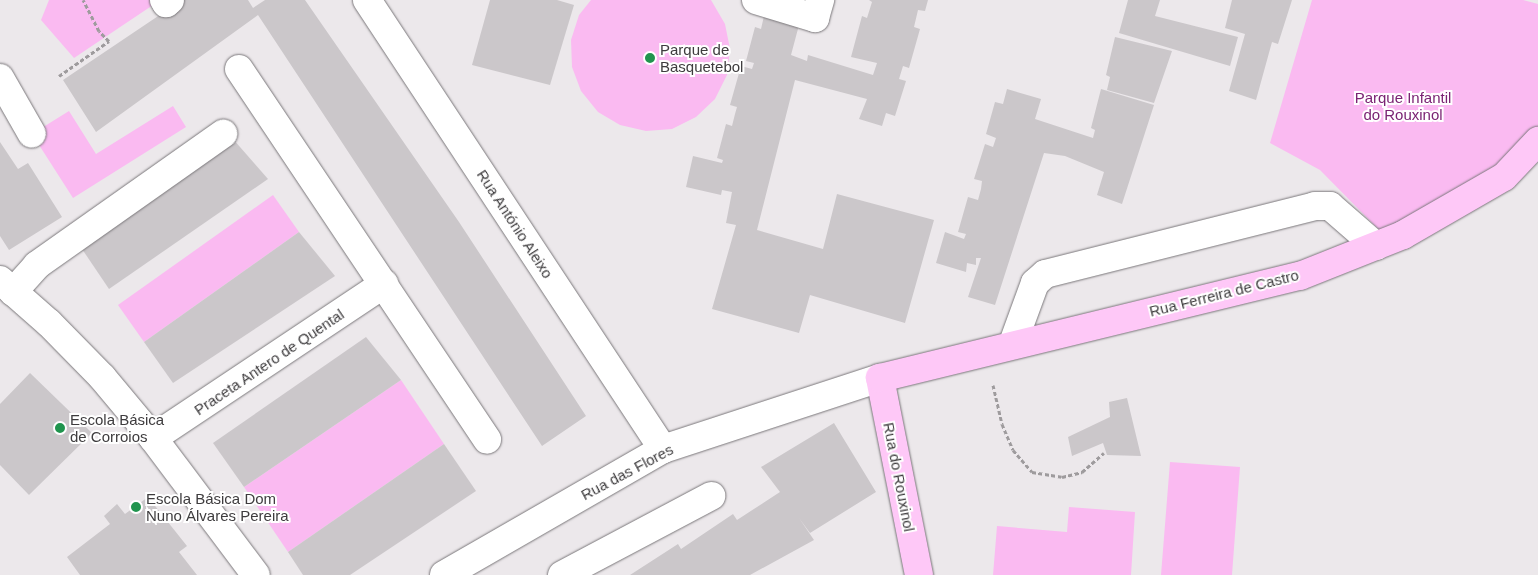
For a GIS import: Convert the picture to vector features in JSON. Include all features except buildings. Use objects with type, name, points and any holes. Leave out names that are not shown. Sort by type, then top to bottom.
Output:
[{"type":"main road","name":"Rua Ferreira de Castro","points":[[880,378],[1013,344],[1300,276],[1403,235],[1504,177],[1538,141]]},
{"type":"main road","name":"Rua do Rouxinol","points":[[880,378],[919,575]]},
{"type":"street","points":[[164,0],[166,3],[170,0]]},
{"type":"street","name":"Rua António Aleixo","points":[[368,0],[663,449]]},
{"type":"street","points":[[756,0],[815,18],[820,0]]},
{"type":"street","points":[[239,69],[487,440]]},
{"type":"street","points":[[0,78],[32,134]]},
{"type":"street","points":[[223,134],[7,286],[102,377],[153,438],[256,575]]},
{"type":"street","points":[[1013,344],[1035,283],[1045,274],[1315,206],[1330,206],[1376,246]]},
{"type":"street","name":"Praceta Antero de Quental","points":[[153,438],[384,284]]},
{"type":"street","name":"Rua das Flores","points":[[444,575],[663,449],[880,378]]},
{"type":"street","points":[[562,575],[711,496]]},
{"type":"path","points":[[59,76],[109,41],[99,31],[83,0]]},
{"type":"path","points":[[993,385],[1013,450],[1032,472],[1062,477],[1082,472],[1104,453]]},
{"type":"green space","points":[[49,0],[150,0],[153,5],[74,58],[41,20]]},
{"type":"green space","name":"Parque de Basquetebol","points":[[591,0],[711,0],[725,24],[730,49],[727,75],[715,99],[696,117],[672,129],[646,131],[620,125],[598,112],[581,91],[572,67],[571,40],[579,15]]},
{"type":"green space","name":"Parque Infantil do Rouxinol","points":[[1312,0],[1523,0],[1538,4],[1538,128],[1502,170],[1387,238],[1320,170],[1270,143]]},
{"type":"green space","points":[[173,106],[186,127],[73,198],[32,134],[69,111],[96,154]]},
{"type":"green space","points":[[273,195],[299,232],[144,342],[118,305]]},
{"type":"green space","points":[[401,380],[444,444],[288,552],[244,487]]},
{"type":"green space","points":[[1170,462],[1240,467],[1232,575],[1161,575]]},
{"type":"green space","points":[[1069,507],[1135,512],[1131,575],[993,575],[997,526],[1067,532]]},
{"type":"place","name":"Parque de Basquetebol","points":[[650,58]]},
{"type":"place","name":"Escola Básica de Corroios","points":[[60,428]]},
{"type":"place","name":"Escola Básica Dom Nuno Álvares Pereira","points":[[136,507]]}]
